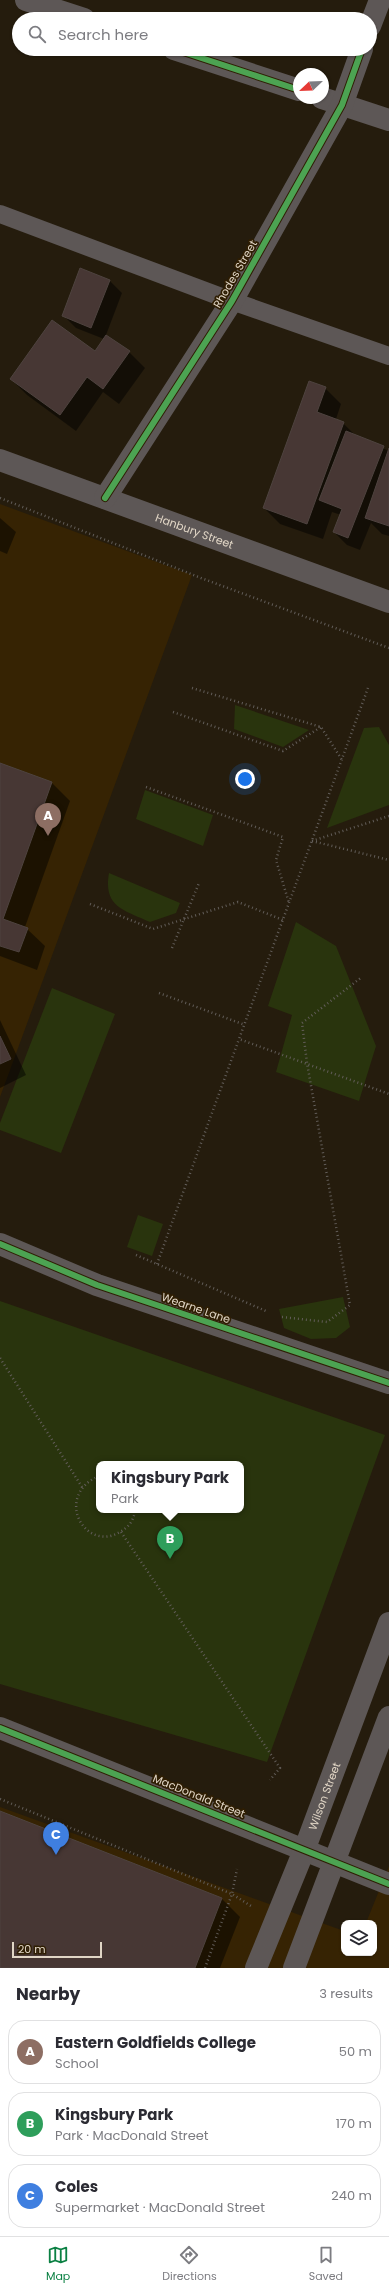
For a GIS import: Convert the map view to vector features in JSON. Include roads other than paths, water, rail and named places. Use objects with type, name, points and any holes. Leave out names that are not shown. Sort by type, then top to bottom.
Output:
[{"type":"street","points":[[375,12],[380,0]]},
{"type":"street","points":[[32,1],[64,12]]},
{"type":"street","points":[[195,56],[293,88]]},
{"type":"street","name":"Rhodes Street","points":[[105,498],[232,302],[332,101],[358,56]]},
{"type":"street","points":[[332,101],[389,120]]},
{"type":"street","name":"Hanbury Street","points":[[0,460],[389,602]]},
{"type":"street","name":"Wearne Lane","points":[[0,1244],[97,1285],[389,1383]]},
{"type":"street","name":"Wilson Street","points":[[256,1968],[305,1848],[389,1623]]},
{"type":"street","points":[[294,1968],[389,1717]]},
{"type":"street","name":"MacDonald Street","points":[[0,1728],[305,1848],[389,1884]]},
{"type":"lane","points":[[0,214],[232,302],[389,356]]},
{"type":"place","name":"Eastern Goldfields College","points":[[48,836]]},
{"type":"place","name":"Kingsbury Park","points":[[170,1559]]},
{"type":"place","name":"Coles","points":[[56,1855]]}]
